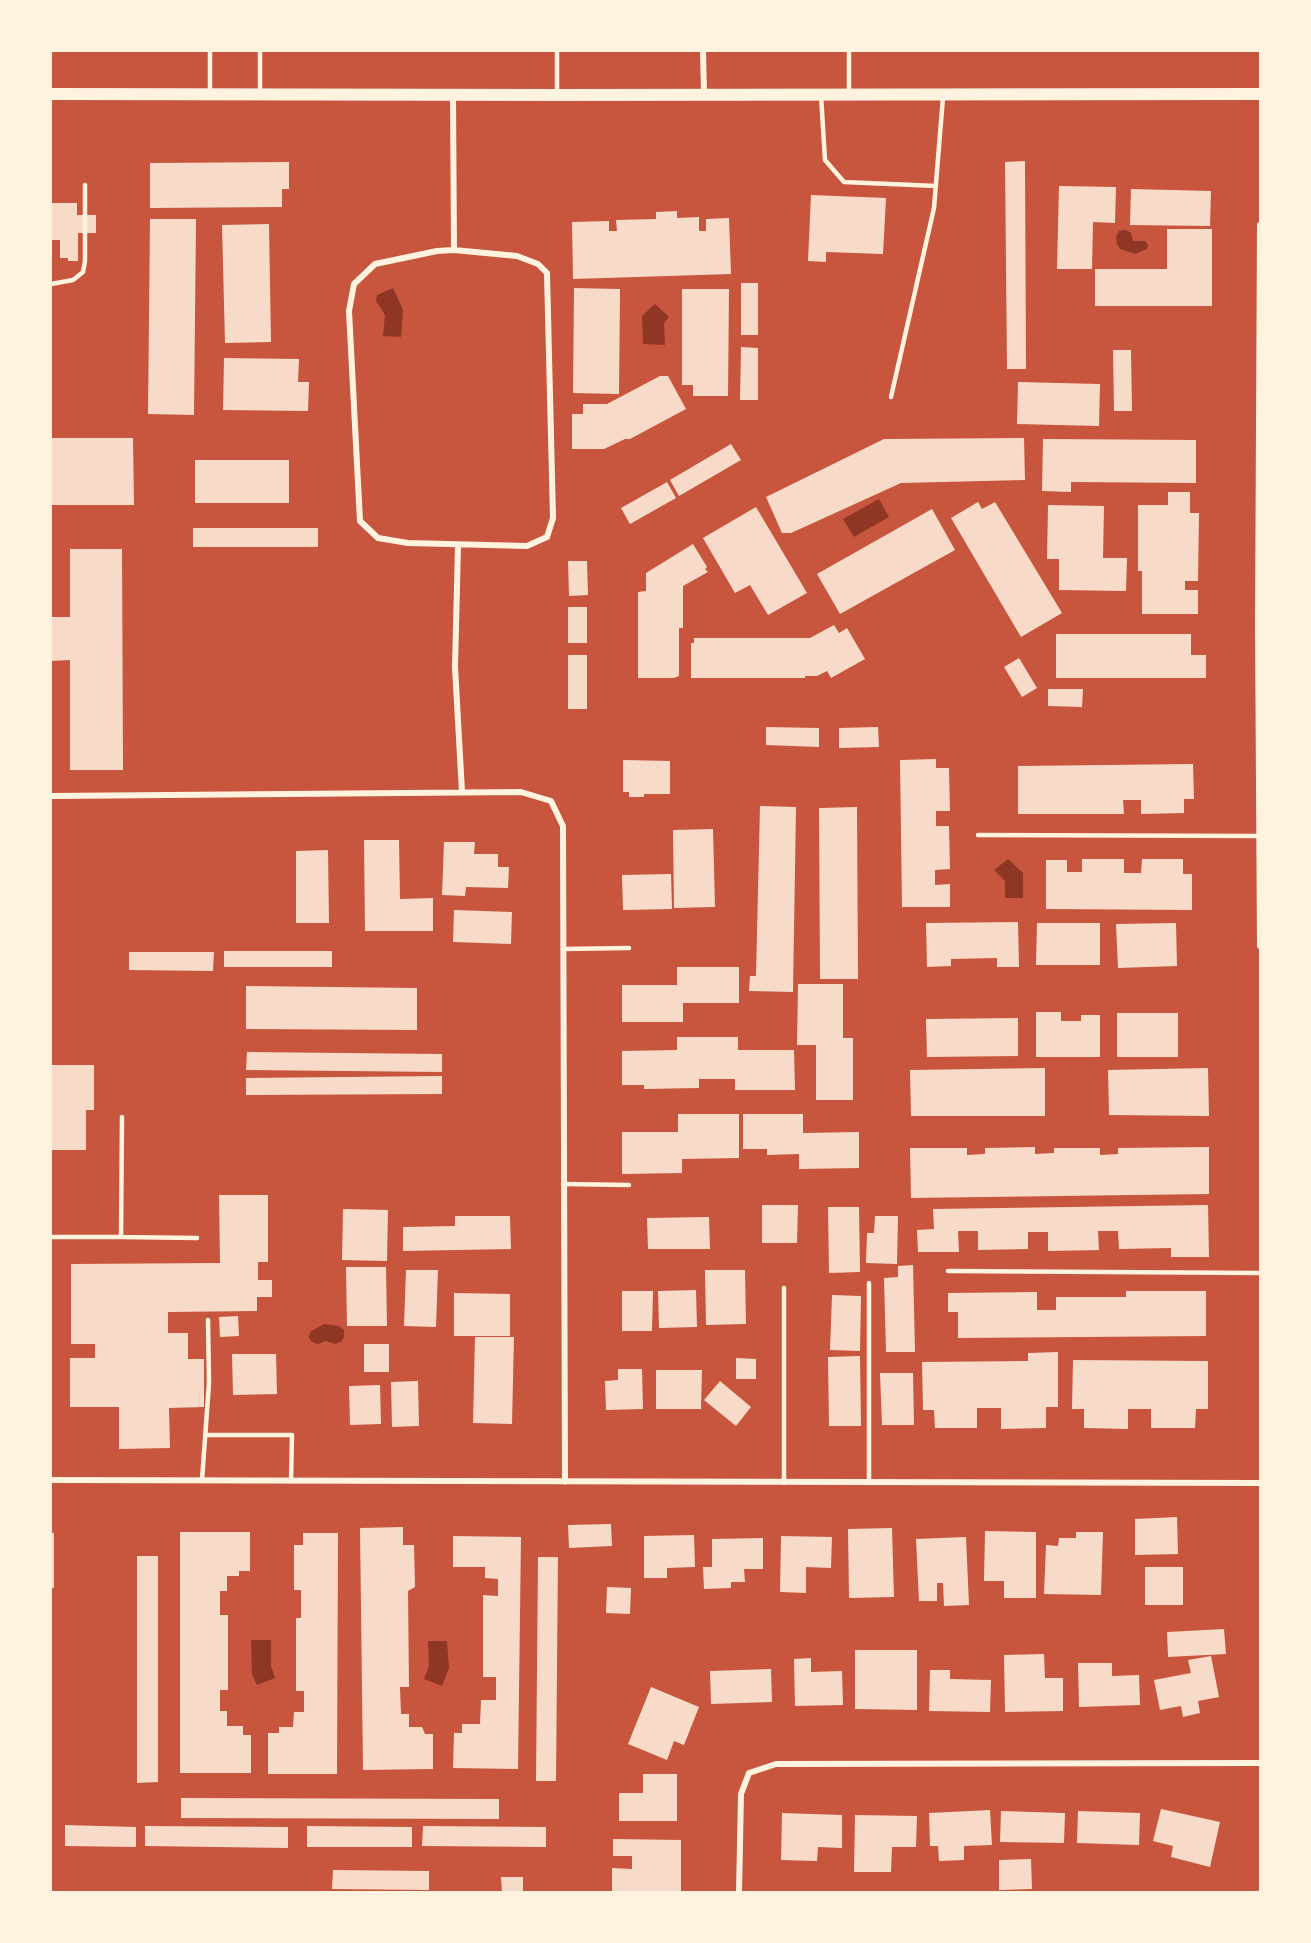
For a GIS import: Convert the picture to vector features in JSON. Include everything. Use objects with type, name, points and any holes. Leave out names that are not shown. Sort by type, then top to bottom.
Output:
[{"type":"main road","points":[[51,94],[1260,94]]},
{"type":"street","points":[[703,51],[704,94]]},
{"type":"street","points":[[453,95],[454,250]]},
{"type":"street","points":[[1260,225],[1258,612],[1260,946]]},
{"type":"street","points":[[454,250],[517,256],[538,264],[547,273],[553,518],[547,537],[527,546],[408,543],[378,538],[360,521],[350,311],[354,284],[375,264],[437,251],[454,250]]},
{"type":"street","points":[[458,544],[455,667],[462,792]]},
{"type":"street","points":[[51,796],[521,792],[551,801],[563,825],[565,1482]]},
{"type":"street","points":[[51,1480],[1260,1483]]},
{"type":"street","points":[[739,1892],[741,1794],[749,1773],[776,1764],[1260,1763]]},
{"type":"lane","points":[[210,51],[210,94]]},
{"type":"lane","points":[[260,51],[260,95]]},
{"type":"lane","points":[[557,51],[557,95]]},
{"type":"lane","points":[[849,51],[849,94]]},
{"type":"lane","points":[[821,94],[825,159],[844,182],[936,186]]},
{"type":"lane","points":[[891,397],[932,219],[943,94]]},
{"type":"lane","points":[[51,284],[73,280],[82,272],[85,261],[85,185]]},
{"type":"lane","points":[[978,835],[1259,836]]},
{"type":"lane","points":[[563,949],[629,948]]},
{"type":"lane","points":[[121,1237],[122,1117]]},
{"type":"lane","points":[[563,1184],[629,1185]]},
{"type":"lane","points":[[51,1237],[197,1238]]},
{"type":"lane","points":[[948,1271],[1260,1273]]},
{"type":"lane","points":[[869,1283],[869,1483]]},
{"type":"lane","points":[[784,1288],[784,1483]]},
{"type":"lane","points":[[202,1480],[209,1383],[208,1320]]},
{"type":"lane","points":[[206,1435],[292,1436],[291,1481]]},
{"type":"shaded area","points":[[1126,230],[1131,233],[1133,241],[1145,241],[1148,245],[1147,249],[1135,254],[1120,249],[1116,237],[1119,231]]},
{"type":"shaded area","points":[[393,288],[403,310],[401,337],[383,336],[385,315],[376,301],[377,295]]},
{"type":"shaded area","points":[[655,304],[669,317],[664,323],[665,345],[643,344],[642,316]]},
{"type":"shaded area","points":[[879,499],[889,517],[854,537],[843,519]]},
{"type":"shaded area","points":[[1008,859],[1023,873],[1023,898],[1005,898],[1005,881],[994,870]]},
{"type":"shaded area","points":[[324,1324],[339,1326],[344,1330],[341,1342],[335,1344],[326,1341],[318,1344],[312,1342],[309,1338],[310,1332]]},
{"type":"shaded area","points":[[251,1640],[271,1640],[271,1666],[275,1678],[257,1685],[252,1674]]},
{"type":"shaded area","points":[[428,1641],[447,1641],[449,1668],[442,1686],[424,1679],[429,1666]]},
{"type":"building","points":[[1025,161],[1026,369],[1007,369],[1005,162]]},
{"type":"building","points":[[289,162],[289,189],[282,189],[282,207],[150,208],[150,163]]},
{"type":"building","points":[[1059,186],[1116,187],[1115,223],[1093,222],[1092,269],[1057,269]]},
{"type":"building","points":[[1131,189],[1211,191],[1210,226],[1130,225]]},
{"type":"building","points":[[811,195],[886,198],[883,254],[826,252],[826,262],[808,261]]},
{"type":"building","points":[[51,203],[77,203],[77,215],[96,215],[96,233],[78,233],[78,261],[60,258],[60,240],[51,240]]},
{"type":"building","points":[[677,211],[677,218],[699,217],[699,231],[706,231],[706,219],[729,218],[731,274],[573,279],[572,222],[609,221],[609,231],[617,231],[616,220],[656,219],[656,212]]},
{"type":"building","points":[[150,219],[196,219],[194,415],[148,414]]},
{"type":"building","points":[[269,224],[271,342],[225,343],[222,225]]},
{"type":"building","points":[[1167,229],[1212,229],[1212,306],[1095,306],[1095,269],[1167,269]]},
{"type":"building","points":[[741,283],[758,283],[758,335],[741,335]]},
{"type":"building","points":[[574,288],[620,289],[619,394],[573,393]]},
{"type":"building","points":[[682,289],[729,289],[728,396],[693,396],[693,385],[682,385]]},
{"type":"building","points":[[741,347],[758,348],[758,400],[740,400]]},
{"type":"building","points":[[1113,350],[1131,350],[1132,411],[1114,411]]},
{"type":"building","points":[[224,358],[299,359],[298,382],[309,382],[308,411],[223,410]]},
{"type":"building","points":[[660,376],[668,376],[686,409],[630,439],[604,449],[572,449],[572,414],[583,414],[583,404],[607,404]]},
{"type":"building","points":[[1018,382],[1100,384],[1099,426],[1017,424]]},
{"type":"building","points":[[51,438],[133,438],[134,505],[51,505]]},
{"type":"building","points":[[1024,438],[1025,480],[901,483],[791,533],[782,533],[766,497],[884,439]]},
{"type":"building","points":[[1043,439],[1196,440],[1196,483],[1071,482],[1071,492],[1042,491]]},
{"type":"building","points":[[731,444],[741,460],[679,496],[670,480]]},
{"type":"building","points":[[195,460],[289,460],[289,503],[195,503]]},
{"type":"building","points":[[667,482],[676,498],[630,524],[621,508]]},
{"type":"building","points":[[1168,492],[1190,492],[1190,513],[1199,513],[1198,581],[1185,581],[1185,590],[1198,590],[1198,614],[1142,614],[1142,571],[1138,571],[1138,505],[1168,505]]},
{"type":"building","points":[[978,502],[982,509],[995,502],[1062,613],[1021,637],[951,518]]},
{"type":"building","points":[[1048,505],[1104,506],[1103,558],[1127,558],[1126,591],[1059,590],[1059,559],[1047,559]]},
{"type":"building","points":[[756,507],[807,593],[768,615],[750,585],[735,593],[703,538]]},
{"type":"building","points":[[932,509],[955,550],[840,614],[817,574]]},
{"type":"building","points":[[193,528],[318,528],[318,547],[193,547]]},
{"type":"building","points":[[693,544],[708,572],[683,586],[683,628],[679,628],[679,676],[638,678],[638,592],[646,591],[646,573]]},
{"type":"building","points":[[70,549],[122,549],[123,770],[70,770],[70,660],[51,661],[51,617],[70,617]]},
{"type":"building","points":[[568,561],[587,561],[588,595],[569,596]]},
{"type":"building","points":[[568,607],[587,607],[587,643],[568,643]]},
{"type":"building","points":[[834,625],[839,633],[847,628],[865,659],[831,678],[827,671],[817,676],[805,676],[805,678],[691,678],[691,643],[694,643],[694,638],[810,638]]},
{"type":"building","points":[[1056,634],[1191,634],[1191,655],[1206,655],[1206,678],[1056,678]]},
{"type":"building","points":[[568,655],[587,655],[587,709],[568,709]]},
{"type":"building","points":[[1019,658],[1037,688],[1022,697],[1004,667]]},
{"type":"building","points":[[1048,689],[1083,689],[1082,707],[1048,706]]},
{"type":"building","points":[[766,727],[819,728],[819,747],[766,745]]},
{"type":"building","points":[[878,727],[879,747],[839,748],[839,728]]},
{"type":"building","points":[[936,759],[936,768],[949,768],[950,811],[936,811],[936,826],[949,826],[950,869],[935,870],[935,885],[950,884],[950,907],[902,907],[900,760]]},
{"type":"building","points":[[623,760],[670,761],[670,794],[644,794],[644,797],[629,797],[629,792],[623,792]]},
{"type":"building","points":[[1193,764],[1194,799],[1184,799],[1184,813],[1141,814],[1141,800],[1123,800],[1124,814],[1018,814],[1018,766]]},
{"type":"building","points":[[760,806],[796,807],[793,992],[749,991],[750,976],[756,976]]},
{"type":"building","points":[[857,807],[858,979],[820,979],[819,808]]},
{"type":"building","points":[[713,829],[715,907],[674,908],[673,830]]},
{"type":"building","points":[[364,840],[399,840],[400,899],[433,898],[433,931],[365,931]]},
{"type":"building","points":[[444,842],[475,842],[474,854],[498,854],[498,867],[509,867],[508,888],[466,887],[465,896],[442,895]]},
{"type":"building","points":[[328,850],[329,923],[296,923],[296,851]]},
{"type":"building","points":[[1082,859],[1124,859],[1124,873],[1141,873],[1142,859],[1183,859],[1183,874],[1192,874],[1192,910],[1046,909],[1046,860],[1067,860],[1067,872],[1082,872]]},
{"type":"building","points":[[671,874],[672,909],[623,910],[622,875]]},
{"type":"building","points":[[454,910],[512,912],[511,944],[453,942]]},
{"type":"building","points":[[1018,922],[1019,967],[997,967],[997,958],[951,959],[951,966],[927,967],[926,923]]},
{"type":"building","points":[[1037,923],[1100,923],[1100,965],[1036,965]]},
{"type":"building","points":[[1176,923],[1177,966],[1118,968],[1116,924]]},
{"type":"building","points":[[224,951],[332,951],[332,967],[224,967]]},
{"type":"building","points":[[129,952],[214,952],[213,971],[129,970]]},
{"type":"building","points":[[677,967],[739,967],[739,1003],[683,1003],[683,1022],[622,1022],[622,985],[677,985]]},
{"type":"building","points":[[798,984],[843,984],[843,1038],[853,1038],[853,1100],[816,1100],[816,1045],[797,1045]]},
{"type":"building","points":[[246,986],[417,988],[417,1030],[246,1029]]},
{"type":"building","points":[[1036,1012],[1061,1012],[1061,1021],[1081,1021],[1081,1015],[1100,1015],[1100,1057],[1036,1057]]},
{"type":"building","points":[[1117,1013],[1178,1013],[1178,1057],[1117,1057]]},
{"type":"building","points":[[1018,1018],[1018,1056],[927,1057],[926,1019]]},
{"type":"building","points":[[677,1037],[738,1037],[738,1050],[794,1050],[795,1090],[735,1090],[735,1079],[699,1079],[699,1088],[644,1089],[644,1085],[622,1085],[622,1051],[677,1050]]},
{"type":"building","points":[[247,1052],[442,1054],[442,1072],[246,1070]]},
{"type":"building","points":[[51,1065],[94,1065],[94,1110],[86,1110],[86,1150],[51,1150]]},
{"type":"building","points":[[1045,1068],[1045,1116],[911,1116],[910,1070]]},
{"type":"building","points":[[1208,1068],[1209,1116],[1109,1115],[1108,1070]]},
{"type":"building","points":[[442,1076],[442,1094],[246,1095],[246,1078]]},
{"type":"building","points":[[678,1114],[739,1114],[739,1158],[682,1159],[682,1173],[622,1174],[622,1132],[678,1132]]},
{"type":"building","points":[[743,1114],[803,1114],[803,1133],[859,1132],[859,1168],[799,1169],[799,1154],[767,1155],[767,1149],[743,1149]]},
{"type":"building","points":[[1035,1147],[1035,1154],[1054,1153],[1054,1148],[1100,1148],[1100,1155],[1118,1154],[1118,1148],[1209,1147],[1209,1194],[911,1198],[910,1148],[967,1148],[967,1155],[985,1154],[985,1148]]},
{"type":"building","points":[[219,1195],[268,1195],[268,1262],[258,1262],[258,1280],[272,1280],[272,1297],[257,1297],[257,1311],[168,1312],[168,1333],[188,1333],[188,1359],[204,1359],[204,1407],[169,1408],[170,1448],[119,1449],[119,1407],[70,1407],[70,1358],[95,1358],[95,1344],[71,1344],[71,1264],[220,1263]]},
{"type":"building","points":[[762,1205],[798,1205],[797,1243],[762,1243]]},
{"type":"building","points":[[1208,1205],[1209,1257],[1171,1257],[1171,1248],[1119,1249],[1118,1231],[1098,1231],[1099,1250],[1048,1251],[1048,1232],[1028,1232],[1028,1249],[978,1250],[978,1231],[958,1231],[959,1252],[918,1252],[917,1230],[934,1229],[933,1209]]},
{"type":"building","points":[[828,1207],[859,1207],[860,1272],[829,1273]]},
{"type":"building","points":[[343,1209],[388,1210],[387,1261],[342,1260]]},
{"type":"building","points":[[455,1216],[510,1216],[511,1249],[403,1251],[403,1227],[455,1226]]},
{"type":"building","points":[[875,1216],[898,1216],[897,1264],[866,1263],[867,1233],[874,1233]]},
{"type":"building","points":[[709,1217],[710,1249],[648,1249],[647,1218]]},
{"type":"building","points":[[913,1265],[915,1352],[886,1352],[884,1278],[898,1277],[898,1266]]},
{"type":"building","points":[[346,1267],[386,1267],[387,1326],[347,1326]]},
{"type":"building","points":[[406,1270],[438,1270],[436,1327],[404,1326]]},
{"type":"building","points":[[705,1270],[745,1270],[746,1324],[706,1325]]},
{"type":"building","points":[[696,1290],[697,1327],[659,1328],[658,1291]]},
{"type":"building","points":[[622,1291],[653,1291],[652,1331],[622,1331]]},
{"type":"building","points":[[1126,1291],[1206,1291],[1206,1336],[958,1338],[958,1312],[948,1312],[948,1293],[1037,1292],[1037,1310],[1056,1310],[1056,1297],[1126,1297]]},
{"type":"building","points":[[454,1293],[510,1294],[510,1336],[454,1336]]},
{"type":"building","points":[[832,1295],[861,1296],[860,1351],[830,1350]]},
{"type":"building","points":[[238,1316],[239,1336],[220,1337],[219,1317]]},
{"type":"building","points":[[475,1337],[514,1337],[512,1424],[473,1423]]},
{"type":"building","points":[[364,1344],[389,1344],[389,1372],[364,1372]]},
{"type":"building","points":[[1058,1352],[1058,1407],[1046,1407],[1046,1428],[1001,1429],[1001,1408],[977,1408],[977,1428],[935,1428],[934,1410],[923,1410],[922,1362],[1028,1361],[1028,1353]]},
{"type":"building","points":[[232,1354],[276,1354],[277,1394],[233,1395]]},
{"type":"building","points":[[860,1356],[861,1426],[829,1426],[828,1357]]},
{"type":"building","points":[[736,1358],[756,1359],[756,1379],[736,1379]]},
{"type":"building","points":[[1073,1360],[1208,1361],[1208,1409],[1196,1409],[1195,1428],[1151,1428],[1151,1409],[1128,1409],[1128,1429],[1084,1428],[1084,1409],[1072,1409]]},
{"type":"building","points":[[618,1369],[642,1369],[643,1409],[606,1410],[605,1381],[618,1380]]},
{"type":"building","points":[[656,1370],[702,1370],[701,1409],[656,1409]]},
{"type":"building","points":[[880,1373],[913,1373],[914,1425],[882,1425]]},
{"type":"building","points":[[418,1381],[419,1426],[392,1427],[391,1382]]},
{"type":"building","points":[[720,1381],[751,1407],[736,1426],[704,1400]]},
{"type":"building","points":[[380,1385],[381,1424],[350,1425],[349,1386]]},
{"type":"building","points":[[1177,1517],[1178,1554],[1135,1555],[1135,1519]]},
{"type":"building","points":[[611,1524],[612,1546],[569,1548],[568,1525]]},
{"type":"building","points":[[403,1527],[403,1545],[414,1545],[415,1587],[408,1591],[409,1687],[400,1687],[401,1714],[409,1714],[409,1727],[422,1727],[425,1734],[433,1734],[433,1769],[363,1770],[360,1528]]},
{"type":"building","points":[[892,1528],[894,1597],[849,1598],[848,1529]]},
{"type":"building","points":[[985,1531],[1036,1532],[1036,1598],[1004,1598],[1004,1581],[984,1581]]},
{"type":"building","points":[[180,1532],[250,1532],[250,1571],[239,1571],[239,1576],[227,1576],[227,1591],[220,1591],[220,1615],[228,1615],[228,1690],[220,1690],[220,1711],[227,1711],[227,1726],[243,1726],[243,1735],[251,1735],[251,1773],[180,1773]]},
{"type":"building","points":[[1076,1532],[1103,1532],[1101,1595],[1044,1594],[1046,1545],[1058,1546],[1059,1538],[1076,1538]]},
{"type":"building","points":[[51,1533],[54,1533],[54,1588],[51,1588]]},
{"type":"building","points":[[303,1533],[338,1533],[337,1774],[268,1774],[268,1733],[279,1733],[279,1727],[293,1727],[294,1712],[304,1712],[304,1691],[296,1691],[296,1618],[301,1618],[301,1590],[294,1590],[294,1545],[303,1545]]},
{"type":"building","points":[[694,1535],[695,1567],[667,1568],[667,1578],[644,1578],[644,1536]]},
{"type":"building","points":[[453,1536],[521,1537],[518,1769],[453,1768],[454,1733],[462,1733],[462,1724],[480,1724],[481,1700],[496,1700],[496,1677],[483,1677],[483,1595],[498,1596],[498,1579],[485,1578],[485,1567],[453,1567]]},
{"type":"building","points":[[781,1536],[832,1537],[831,1568],[806,1567],[806,1593],[780,1592]]},
{"type":"building","points":[[966,1537],[969,1605],[944,1606],[943,1583],[937,1583],[937,1601],[919,1601],[916,1539]]},
{"type":"building","points":[[763,1538],[763,1569],[744,1569],[745,1582],[731,1582],[731,1588],[704,1589],[703,1567],[712,1567],[712,1539]]},
{"type":"building","points":[[137,1556],[158,1556],[158,1782],[137,1783]]},
{"type":"building","points":[[538,1557],[558,1557],[556,1781],[536,1781]]},
{"type":"building","points":[[1145,1567],[1183,1567],[1183,1605],[1145,1605]]},
{"type":"building","points":[[607,1587],[631,1588],[630,1614],[606,1613]]},
{"type":"building","points":[[1224,1629],[1226,1654],[1168,1657],[1167,1632]]},
{"type":"building","points":[[855,1650],[917,1650],[917,1710],[855,1709]]},
{"type":"building","points":[[1044,1654],[1045,1678],[1063,1678],[1063,1711],[1005,1712],[1004,1655]]},
{"type":"building","points":[[1211,1656],[1219,1697],[1198,1701],[1200,1713],[1183,1717],[1181,1706],[1160,1710],[1154,1680],[1191,1673],[1188,1660]]},
{"type":"building","points":[[811,1658],[811,1672],[842,1671],[843,1705],[795,1706],[794,1659]]},
{"type":"building","points":[[1078,1663],[1112,1663],[1112,1676],[1139,1675],[1140,1705],[1079,1707]]},
{"type":"building","points":[[771,1669],[772,1702],[711,1704],[710,1671]]},
{"type":"building","points":[[930,1670],[950,1670],[950,1679],[991,1680],[990,1712],[929,1711]]},
{"type":"building","points":[[651,1687],[699,1707],[684,1745],[674,1741],[667,1760],[628,1744]]},
{"type":"building","points":[[643,1774],[677,1774],[677,1821],[619,1821],[619,1793],[643,1793]]},
{"type":"building","points":[[181,1798],[499,1799],[499,1819],[181,1818]]},
{"type":"building","points":[[1161,1809],[1220,1822],[1210,1867],[1171,1857],[1173,1846],[1153,1841]]},
{"type":"building","points":[[990,1810],[992,1845],[964,1846],[964,1860],[939,1861],[938,1846],[930,1846],[929,1813]]},
{"type":"building","points":[[1001,1811],[1065,1813],[1064,1843],[1000,1842]]},
{"type":"building","points":[[1078,1811],[1140,1813],[1139,1845],[1077,1843]]},
{"type":"building","points":[[782,1813],[842,1815],[842,1848],[818,1847],[817,1861],[781,1860]]},
{"type":"building","points":[[855,1815],[917,1816],[916,1847],[892,1847],[891,1872],[854,1872]]},
{"type":"building","points":[[65,1825],[136,1827],[136,1847],[65,1846]]},
{"type":"building","points":[[145,1826],[288,1827],[288,1848],[145,1846]]},
{"type":"building","points":[[307,1826],[412,1827],[412,1847],[307,1847]]},
{"type":"building","points":[[423,1826],[546,1827],[546,1847],[422,1846]]},
{"type":"building","points":[[613,1839],[681,1840],[681,1892],[612,1891],[612,1868],[632,1869],[632,1856],[613,1856]]},
{"type":"building","points":[[1031,1859],[1032,1889],[999,1890],[999,1860]]},
{"type":"building","points":[[333,1870],[429,1871],[429,1890],[332,1889]]},
{"type":"building","points":[[501,1877],[523,1877],[523,1892],[502,1892]]}]
